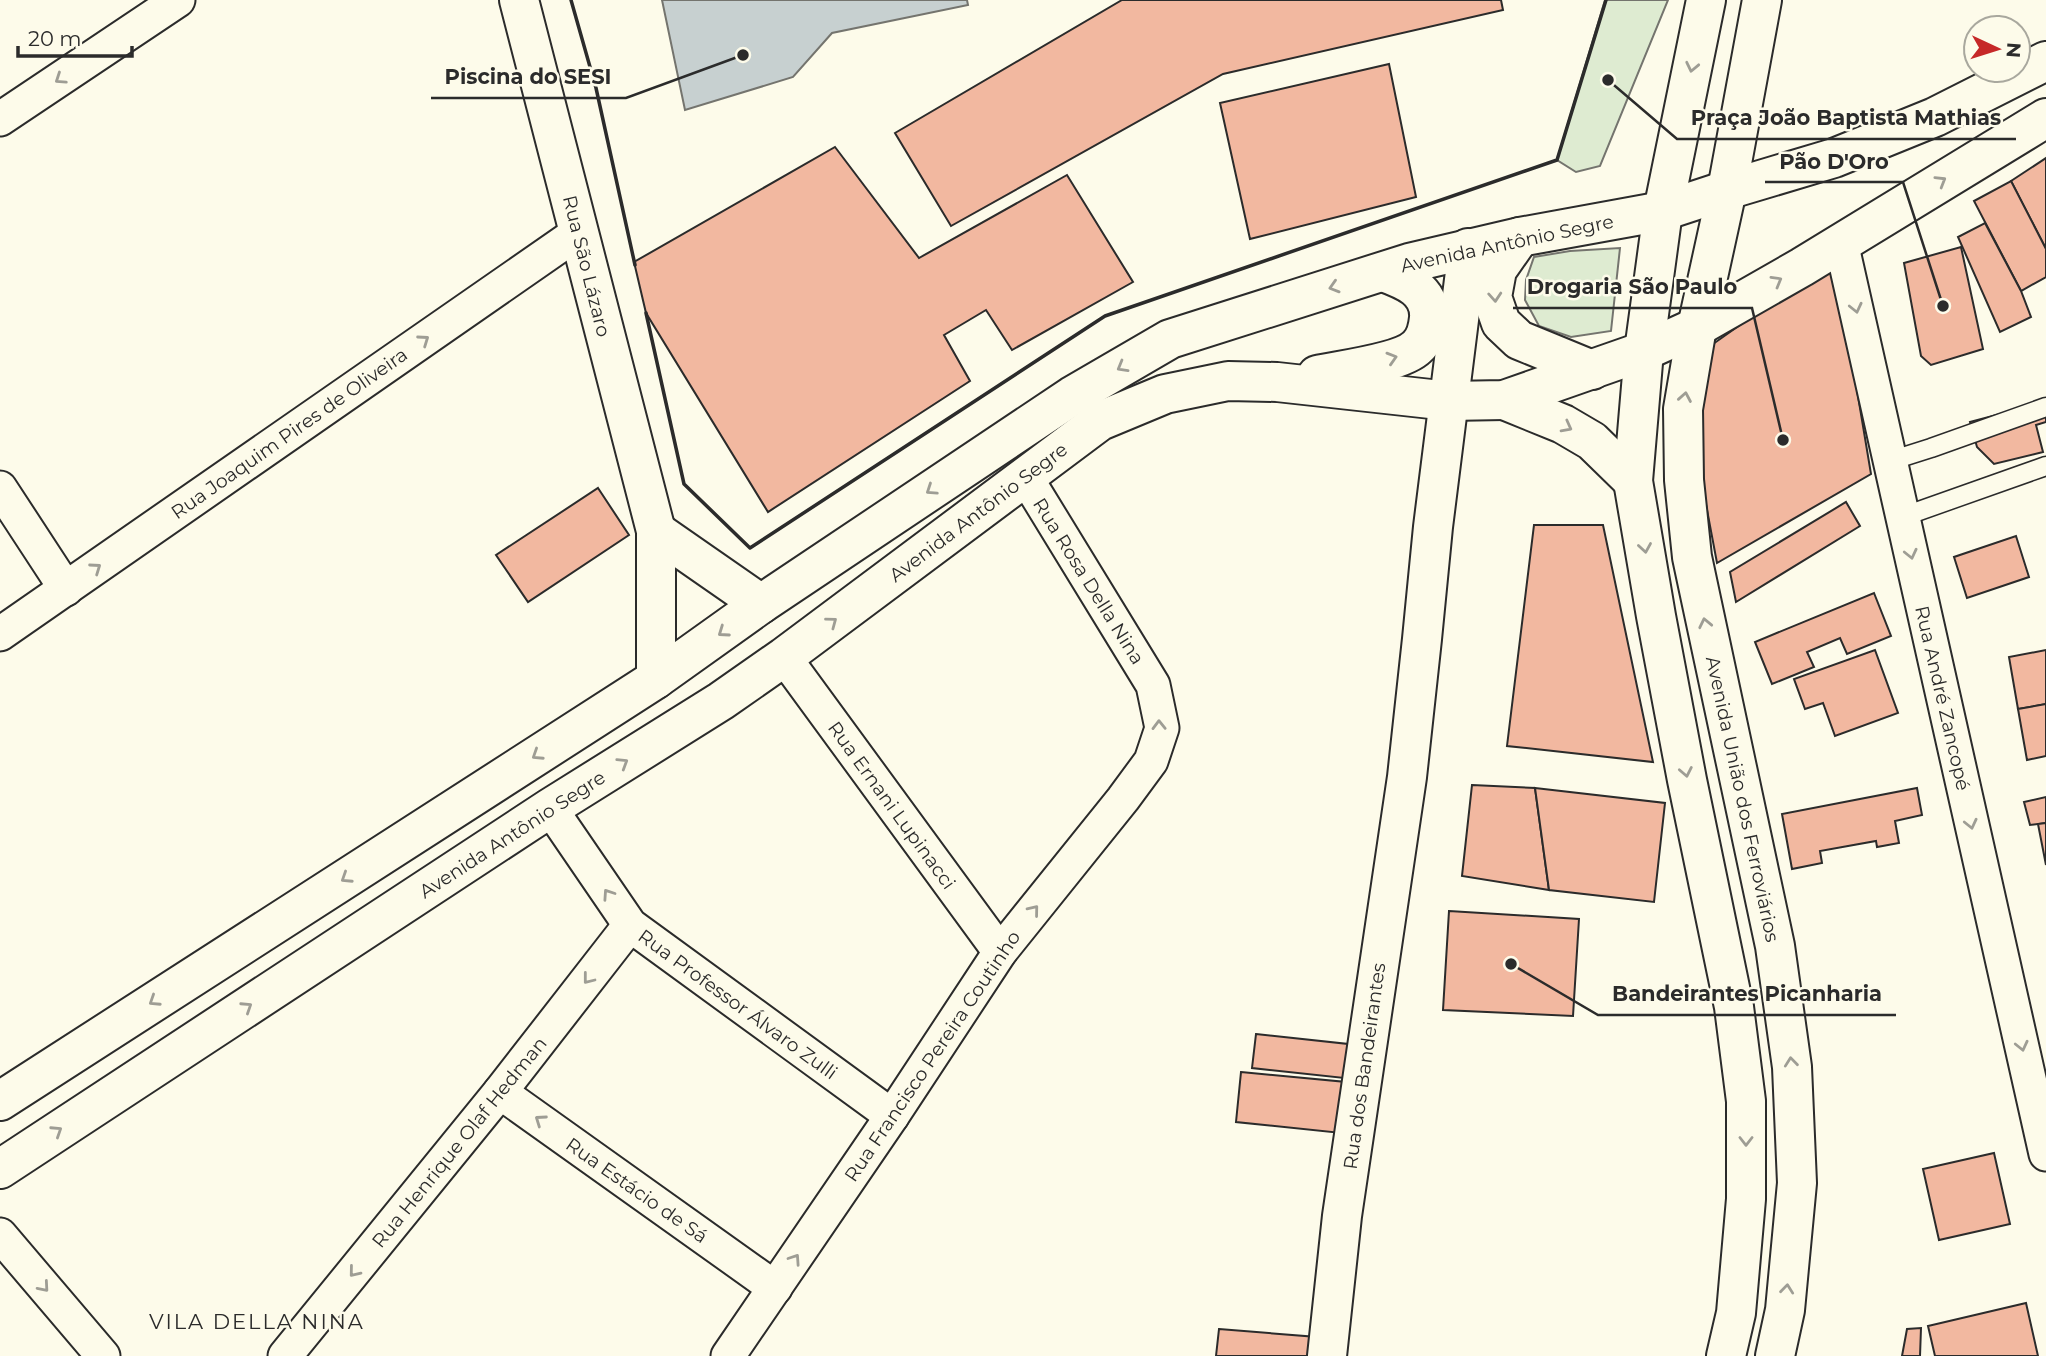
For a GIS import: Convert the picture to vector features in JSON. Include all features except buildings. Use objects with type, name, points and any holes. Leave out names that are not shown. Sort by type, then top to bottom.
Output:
[{"type":"main road","name":"Rua São Lázaro","points":[[519,0],[656,531],[656,679]]},
{"type":"main road","points":[[1706,0],[1663,211],[1644,351],[1633,481],[1656,616],[1734,1007],[1746,1101],[1746,1199],[1736,1313],[1726,1356]]},
{"type":"main road","name":"Avenida União dos Ferroviários","points":[[1762,0],[1683,409],[1684,480],[1692,556],[1775,946],[1792,1067],[1797,1183],[1785,1310],[1775,1356]]},
{"type":"main road","name":"Avenida Antônio Segre","points":[[0,1101],[656,679],[761,604],[1072,396],[1170,339],[1409,263],[1520,237],[1663,211],[1834,158],[1935,117],[2046,61]]},
{"type":"main road","name":"Avenida Antônio Segre","points":[[0,1169],[550,808],[721,701],[1100,421],[1165,394],[1228,381],[1277,382],[1449,401],[1504,400],[1644,351],[1697,327],[1802,267],[2046,118]]},
{"type":"main road","points":[[1520,237],[1497,270],[1492,297],[1500,323],[1519,340],[1592,370]]},
{"type":"main road","name":"Rua dos Bandeirantes","points":[[1327,1356],[1342,1216],[1407,776],[1431,541],[1468,248]]},
{"type":"main road","points":[[1277,382],[1398,357],[1417,347],[1428,329],[1429,308],[1421,292],[1406,281],[1383,272]]},
{"type":"main road","points":[[1504,400],[1563,424],[1592,442],[1633,481]]},
{"type":"main road","points":[[656,531],[761,604],[765,621],[764,636],[758,649],[721,701]]},
{"type":"street","points":[[0,119],[178,0]]},
{"type":"street","name":"Rua Joaquim Pires de Oliveira","points":[[0,635],[579,232]]},
{"type":"street","name":"Rua André Zancopé","points":[[1840,242],[2046,1154]]},
{"type":"street","name":"Rua Rosa Della Nina","points":[[1025,476],[1153,685]]},
{"type":"street","points":[[0,488],[66,589]]},
{"type":"street","name":"Rua Ernani Lupinacci","points":[[784,657],[1000,952]]},
{"type":"street","name":"Rua Francisco Pereira Coutinho","points":[[728,1356],[1000,952],[1124,799],[1151,761],[1162,728],[1153,685]]},
{"type":"street","name":"Rua Professor Álvaro Zulli","points":[[550,808],[629,925],[892,1116]]},
{"type":"street","name":"Rua Henrique Olaf Hedman","points":[[285,1356],[500,1092],[629,925]]},
{"type":"street","name":"Rua Estácio de Sá","points":[[500,1092],[775,1288]]},
{"type":"street","points":[[0,1235],[103,1356]]},
{"type":"lane","points":[[1890,461],[2046,407]]},
{"type":"lane","points":[[1902,517],[2046,466]]},
{"type":"green space","points":[[1605,0],[1668,0],[1600,166],[1576,172],[1557,160]]},
{"type":"green space","points":[[1620,248],[1611,331],[1571,337],[1539,326],[1525,300],[1526,280],[1534,257],[1570,251]]},
{"type":"shaded area","points":[[662,0],[967,0],[968,5],[832,33],[793,77],[685,110]]},
{"type":"wall","points":[[571,0],[596,88],[635,265]]},
{"type":"wall","points":[[646,313],[684,484],[750,548],[1105,316],[1557,160],[1606,0]]},
{"type":"place","name":"Piscina do SESI","points":[[743,55]]},
{"type":"place","name":"Praça João Baptista Mathias","points":[[1608,80]]},
{"type":"place","name":"Pão D'Oro","points":[[1943,306]]},
{"type":"place","name":"Drogaria São Paulo","points":[[1783,440]]},
{"type":"place","name":"Bandeirantes Picanharia","points":[[1511,964]]},
{"type":"district","name":"VILA DELLA NINA","points":[[257,1322]]}]
